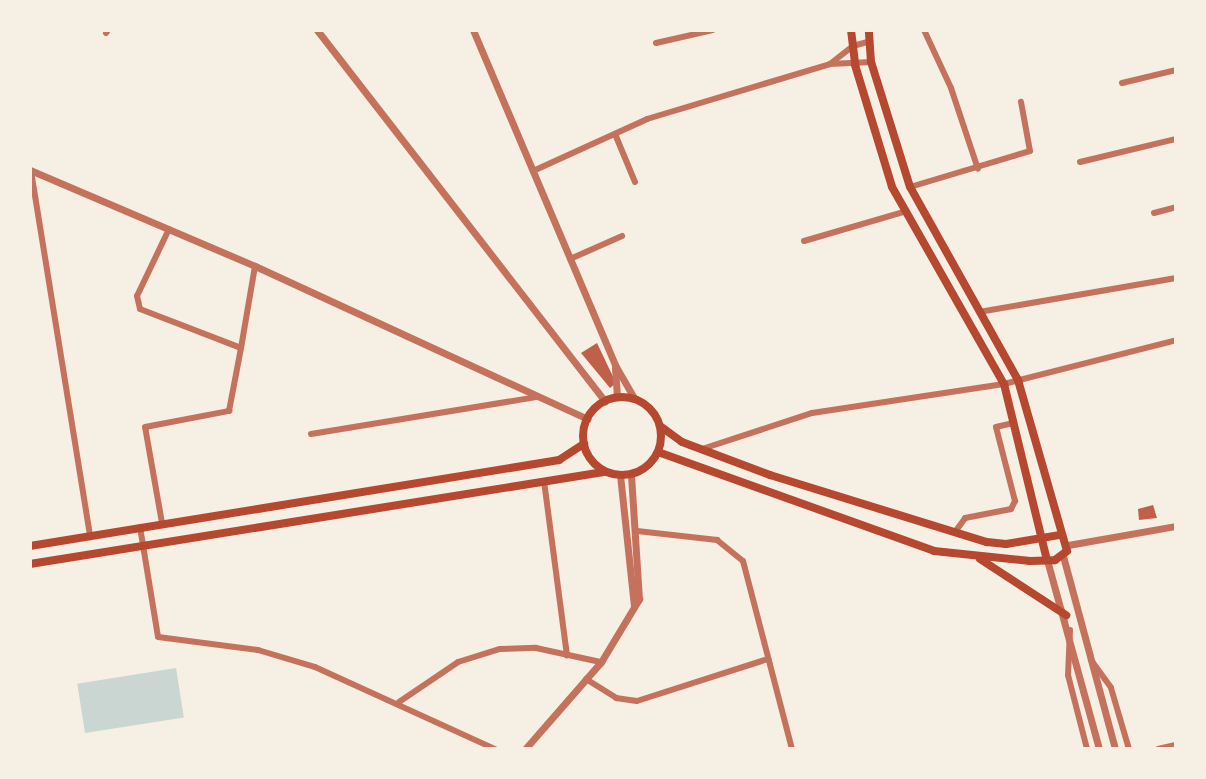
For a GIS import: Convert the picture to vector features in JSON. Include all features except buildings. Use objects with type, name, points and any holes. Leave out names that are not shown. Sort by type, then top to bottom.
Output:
[{"type":"main road","points":[[851,30],[855,65],[904,212],[1004,384],[1047,560]]},
{"type":"main road","points":[[658,452],[934,551],[976,557],[1047,560],[1063,556],[1068,545],[1060,535],[1018,380],[910,187],[871,62],[869,30]]},
{"type":"main road","points":[[604,472],[584,444],[587,419],[605,401],[617,397],[635,399],[646,405],[660,426],[702,449],[955,532],[1006,544],[1060,535]]},
{"type":"main road","points":[[30,564],[604,472],[631,474],[658,452],[660,426]]},
{"type":"main road","points":[[30,546],[559,460],[584,444]]},
{"type":"main road","points":[[976,557],[1066,615]]},
{"type":"street","points":[[317,30],[605,401]]},
{"type":"street","points":[[473,30],[615,365],[635,399]]},
{"type":"street","points":[[656,43],[713,30]]},
{"type":"street","points":[[924,30],[951,88],[978,169]]},
{"type":"street","points":[[830,64],[853,46],[870,41]]},
{"type":"street","points":[[533,171],[647,119],[830,64],[871,62]]},
{"type":"street","points":[[1122,83],[1176,70]]},
{"type":"street","points":[[910,187],[1030,151],[1021,102]]},
{"type":"street","points":[[615,134],[635,182]]},
{"type":"street","points":[[1080,162],[1176,139]]},
{"type":"street","points":[[30,171],[255,266],[587,419]]},
{"type":"street","points":[[30,171],[90,537]]},
{"type":"street","points":[[1154,213],[1176,207]]},
{"type":"street","points":[[804,241],[904,212]]},
{"type":"street","points":[[169,229],[137,296],[137,306],[241,348]]},
{"type":"street","points":[[570,259],[622,236]]},
{"type":"street","points":[[162,523],[145,427],[229,411],[255,266]]},
{"type":"street","points":[[978,312],[1176,278]]},
{"type":"street","points":[[702,449],[812,413],[1004,384],[1176,340]]},
{"type":"street","points":[[615,365],[617,397]]},
{"type":"street","points":[[311,434],[536,397]]},
{"type":"street","points":[[955,532],[965,518],[1011,509],[1015,501],[996,427],[1014,423]]},
{"type":"street","points":[[525,749],[601,662],[640,593],[631,474]]},
{"type":"street","points":[[620,475],[634,605]]},
{"type":"street","points":[[544,481],[567,655]]},
{"type":"street","points":[[1068,545],[1176,526]]},
{"type":"street","points":[[140,527],[158,637],[258,650],[399,702],[495,749]]},
{"type":"street","points":[[637,531],[706,538],[730,547],[749,574],[792,749]]},
{"type":"street","points":[[1063,556],[1115,749]]},
{"type":"street","points":[[1047,560],[1066,615],[1099,749]]},
{"type":"street","points":[[1070,630],[1068,675],[1087,749]]},
{"type":"street","points":[[399,702],[441,672],[479,654],[516,647],[601,662]]},
{"type":"street","points":[[1089,657],[1111,688],[1129,749]]},
{"type":"street","points":[[586,679],[616,698],[637,701],[768,659]]},
{"type":"street","points":[[1158,749],[1176,745]]},
{"type":"shaded area","points":[[176,668],[184,717],[85,733],[77,684]]}]
